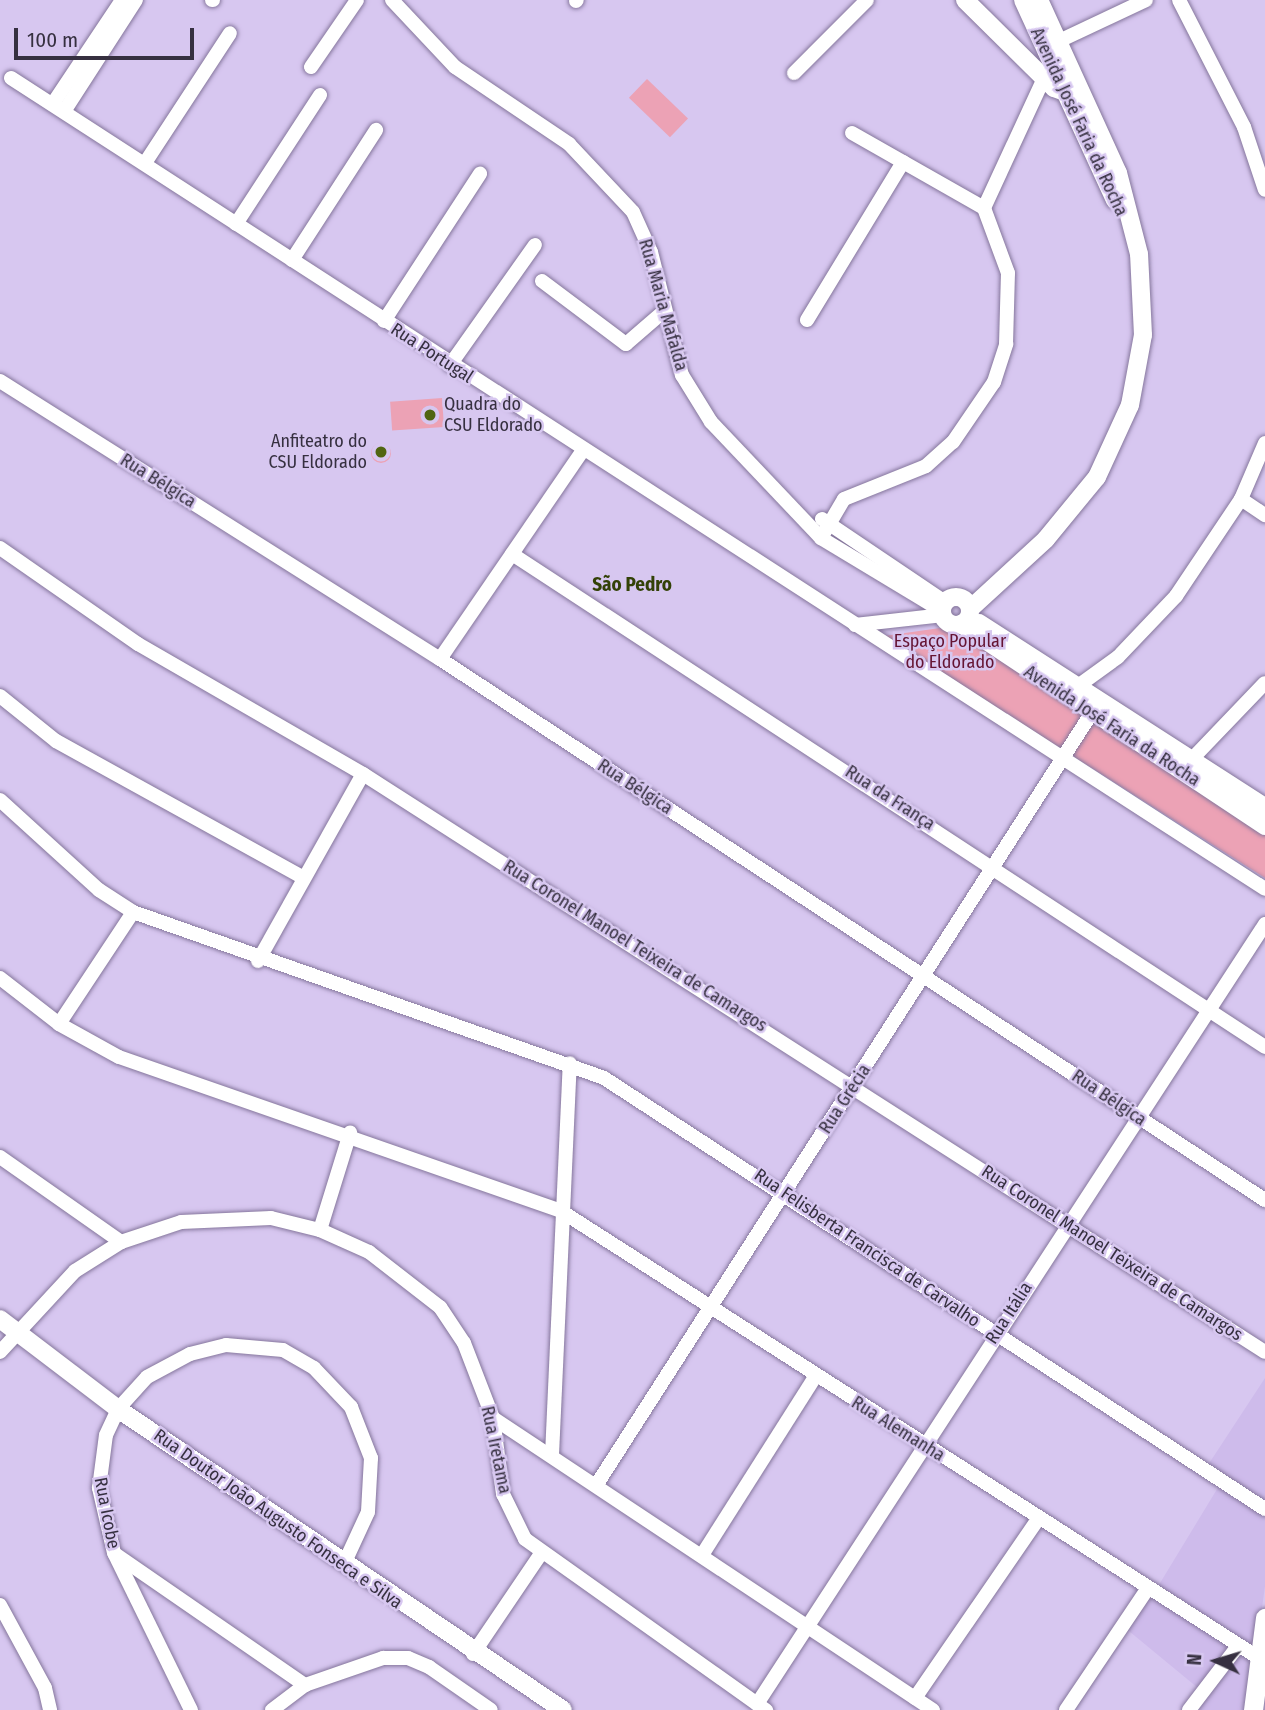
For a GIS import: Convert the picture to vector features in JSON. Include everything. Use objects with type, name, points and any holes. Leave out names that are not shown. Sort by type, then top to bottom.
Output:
[{"type":"main road","points":[[1253,1710],[1265,1618]]},
{"type":"street","points":[[60,106],[122,0]]},
{"type":"street","points":[[60,106],[136,0]]},
{"type":"street","points":[[311,67],[357,0]]},
{"type":"street","name":"Rua Maria Mafalda","points":[[392,0],[455,67],[569,144],[603,176],[633,212],[651,252],[663,312],[695,403],[800,509],[821,538],[955,612]]},
{"type":"street","points":[[794,73],[867,0]]},
{"type":"street","points":[[965,0],[1044,78],[1066,93],[1079,98],[1097,126]]},
{"type":"street","points":[[1023,0],[1059,41],[1146,0]]},
{"type":"street","name":"Avenida José Faria da Rocha","points":[[1023,0],[1137,244]]},
{"type":"street","name":"Avenida José Faria da Rocha","points":[[955,612],[996,580],[1075,508],[1119,433],[1143,335],[1137,244],[1097,126],[1039,0]]},
{"type":"street","points":[[1180,0],[1244,127],[1265,190]]},
{"type":"street","points":[[145,163],[230,33]]},
{"type":"street","name":"Rua Portugal","points":[[10,78],[60,106],[582,452],[868,634],[1065,754],[1265,889]]},
{"type":"street","points":[[984,208],[1044,78]]},
{"type":"street","points":[[236,223],[320,95]]},
{"type":"street","points":[[292,260],[376,130]]},
{"type":"street","points":[[821,538],[844,499],[926,466],[953,442],[993,382],[1006,344],[1008,273],[984,208],[852,133]]},
{"type":"street","points":[[807,320],[903,162]]},
{"type":"street","points":[[384,321],[480,174]]},
{"type":"street","points":[[450,365],[535,245]]},
{"type":"street","points":[[542,281],[626,344],[663,312]]},
{"type":"street","name":"Rua Bélgica","points":[[0,381],[440,659],[1265,1200]]},
{"type":"street","points":[[1078,686],[1118,657],[1176,596],[1241,499],[1265,443]]},
{"type":"street","points":[[440,659],[582,452]]},
{"type":"street","points":[[1241,499],[1265,514]]},
{"type":"street","name":"Rua Maria Mafalda","points":[[800,509],[829,523],[955,612]]},
{"type":"street","name":"Rua Coronel Manoel Teixeira de Camargos","points":[[0,548],[138,644],[363,774],[855,1084],[1066,1226],[1265,1352]]},
{"type":"street","name":"Rua da França","points":[[512,554],[993,863],[1207,1011],[1265,1047]]},
{"type":"street","points":[[855,625],[955,612]]},
{"type":"street","points":[[868,634],[955,612]]},
{"type":"street","name":"Avenida José Faria da Rocha","points":[[955,612],[1078,686],[1265,807]]},
{"type":"street","name":"Avenida José Faria da Rocha","points":[[955,612],[1091,714],[1265,826]]},
{"type":"street","points":[[1192,759],[1265,683]]},
{"type":"street","points":[[0,696],[56,741],[304,878]]},
{"type":"street","name":"Rua Grécia","points":[[597,1484],[708,1307],[855,1084],[993,863],[1091,714]]},
{"type":"street","points":[[258,961],[363,774]]},
{"type":"street","name":"Rua Felisberta Francisca de Carvalho","points":[[0,800],[99,890],[134,912],[258,961],[570,1063],[604,1078],[784,1191],[995,1334],[1265,1509]]},
{"type":"street","points":[[59,1024],[134,912]]},
{"type":"street","name":"Rua Itália","points":[[762,1707],[810,1626],[995,1334],[1135,1117],[1265,924]]},
{"type":"street","name":"Rua Alemanha","points":[[0,978],[59,1024],[119,1057],[350,1133],[561,1211],[815,1377],[1259,1658]]},
{"type":"street","points":[[552,1455],[561,1211],[570,1063]]},
{"type":"street","points":[[320,1230],[350,1133]]},
{"type":"street","points":[[0,1157],[121,1242]]},
{"type":"street","name":"Rua Iretama","points":[[0,1352],[8,1325],[75,1271],[121,1242],[209,1217],[256,1216],[320,1230],[407,1276],[440,1307],[464,1343],[493,1418],[503,1494],[540,1555],[762,1707]]},
{"type":"street","name":"Rua Doutor João Augusto Fonseca e Silva","points":[[8,1325],[118,1409],[473,1654],[563,1710]]},
{"type":"street","name":"Rua Icobe","points":[[191,1710],[114,1553],[99,1471],[118,1409],[159,1368],[208,1347],[283,1350],[314,1368],[351,1407],[371,1458],[368,1512],[344,1564]]},
{"type":"street","points":[[702,1555],[815,1377]]},
{"type":"street","points":[[493,1418],[522,1432],[552,1455],[933,1710]]},
{"type":"street","points":[[495,1435],[522,1432]]},
{"type":"street","points":[[915,1698],[1038,1519]]},
{"type":"street","points":[[114,1553],[304,1685]]},
{"type":"street","points":[[473,1654],[540,1555]]},
{"type":"street","points":[[1066,1710],[1148,1588]]},
{"type":"street","points":[[0,1605],[45,1688],[50,1710]]},
{"type":"street","points":[[1189,1710],[1238,1646]]},
{"type":"street","points":[[272,1710],[304,1685],[383,1658],[408,1658],[491,1710]]},
{"type":"shaded area","points":[[1265,1378],[1265,1586],[1248,1710],[1183,1710],[1198,1688],[1118,1622],[1157,1588],[1225,1476],[1208,1465]]},
{"type":"green space","points":[[647,79],[688,119],[670,137],[629,98]]},
{"type":"green space","points":[[442,398],[444,427],[392,431],[390,402]]},
{"type":"green space","name":"Anfiteatro do CSU Eldorado","points":[[381,443],[388,446],[391,453],[388,460],[381,463],[374,460],[371,453],[374,446]]},
{"type":"green space","name":"Espaço Popular do Eldorado","points":[[940,628],[958,633],[1265,831],[1265,878],[884,636]]},
{"type":"place","name":"Quadra do CSU Eldorado","points":[[430,415]]},
{"type":"place","name":"Anfiteatro do CSU Eldorado","points":[[381,452]]},
{"type":"district","name":"São Pedro","points":[[632,585]]}]
